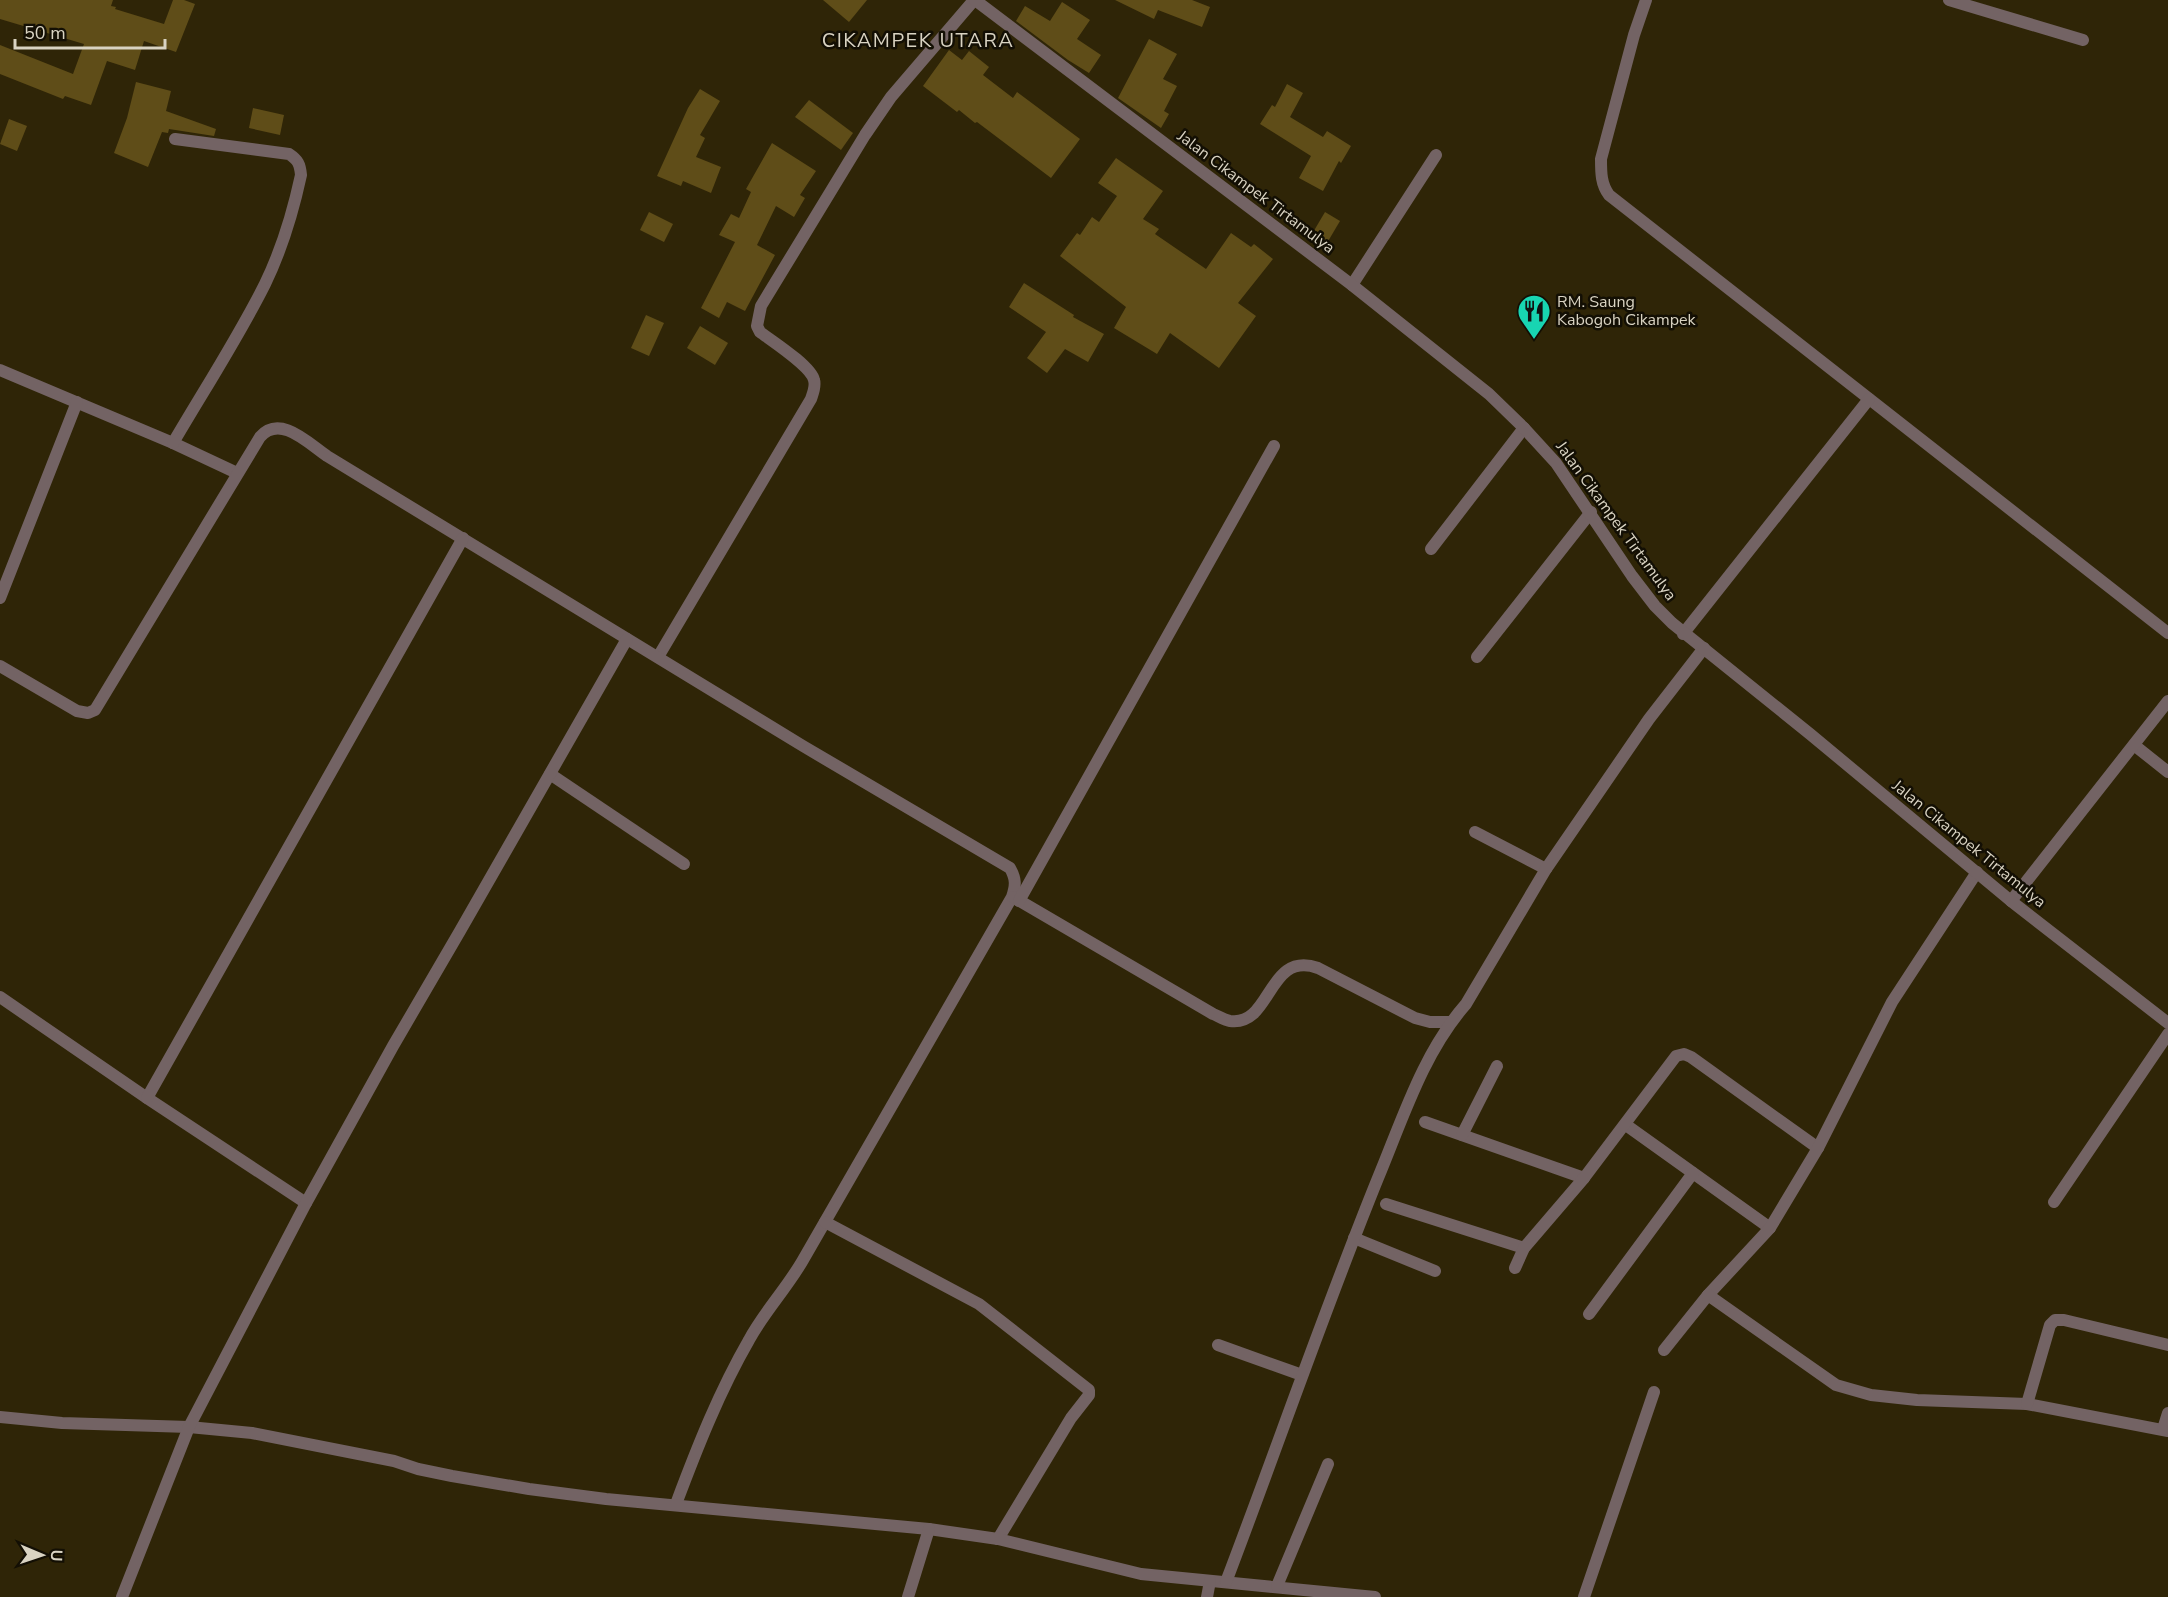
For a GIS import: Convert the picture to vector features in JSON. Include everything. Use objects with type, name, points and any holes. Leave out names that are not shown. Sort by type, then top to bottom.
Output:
[{"type":"street","name":"Jalan Cikampek Tirtamulya","points":[[975,0],[1461,370],[1524,428],[1556,463],[1655,606],[1683,634],[1704,648],[2011,901],[2168,1023]]},
{"type":"street","points":[[658,657],[811,399],[814,390],[814,379],[807,369],[760,332],[757,326],[761,306],[818,209],[891,96],[975,0]]},
{"type":"street","points":[[1646,0],[1634,35],[1601,159],[1603,187],[1609,195],[2168,633]]},
{"type":"street","points":[[1949,0],[2083,40]]},
{"type":"street","points":[[173,443],[223,360],[265,283],[284,236],[301,175],[300,165],[296,158],[289,154],[175,139]]},
{"type":"street","points":[[1352,285],[1436,155]]},
{"type":"street","points":[[0,370],[173,443],[237,473]]},
{"type":"street","points":[[1683,634],[1869,399]]},
{"type":"street","points":[[0,598],[77,402]]},
{"type":"street","points":[[1431,549],[1524,428]]},
{"type":"street","points":[[0,666],[77,711],[88,713],[95,710],[237,473],[266,430],[287,429],[327,456],[803,747],[1010,868],[1015,878],[1015,899]]},
{"type":"street","points":[[676,1504],[712,1413],[750,1337],[790,1283],[1015,899],[1274,446]]},
{"type":"street","points":[[1477,657],[1591,512]]},
{"type":"street","points":[[147,1098],[463,538]]},
{"type":"street","points":[[122,1597],[189,1427],[306,1203],[393,1046],[627,639]]},
{"type":"street","points":[[1226,1582],[1354,1238],[1415,1086],[1450,1022],[1466,1004],[1546,869],[1649,719],[1704,648]]},
{"type":"street","points":[[2011,901],[2168,701]]},
{"type":"street","points":[[2134,744],[2168,772]]},
{"type":"street","points":[[550,774],[684,864]]},
{"type":"street","points":[[1475,832],[1546,869]]},
{"type":"street","points":[[1664,1350],[1708,1295],[1770,1228],[1818,1148],[1892,1002],[1977,872]]},
{"type":"street","points":[[1015,899],[1228,1021],[1238,1021],[1252,1015],[1284,972],[1298,965],[1318,968],[1414,1018],[1430,1022],[1450,1022]]},
{"type":"street","points":[[0,997],[306,1203]]},
{"type":"street","points":[[2054,1202],[2168,1034]]},
{"type":"street","points":[[1515,1268],[1524,1248],[1626,1125],[1676,1056],[1684,1054],[1818,1148]]},
{"type":"street","points":[[1462,1135],[1497,1066]]},
{"type":"street","points":[[1425,1122],[1584,1178]]},
{"type":"street","points":[[1626,1125],[1770,1228]]},
{"type":"street","points":[[1589,1314],[1693,1173]]},
{"type":"street","points":[[1386,1204],[1524,1248]]},
{"type":"street","points":[[825,1222],[979,1304],[1089,1390],[1089,1395],[1071,1418],[998,1539]]},
{"type":"street","points":[[1354,1238],[1435,1271]]},
{"type":"street","points":[[1708,1295],[1836,1384],[1871,1395],[1917,1400],[2027,1404],[2166,1430],[2168,1413]]},
{"type":"street","points":[[2027,1404],[2050,1325],[2055,1320],[2064,1320],[2168,1345]]},
{"type":"street","points":[[1218,1345],[1302,1375]]},
{"type":"street","points":[[1584,1597],[1654,1392]]},
{"type":"street","points":[[0,1417],[62,1423],[189,1427],[280,1438],[394,1461],[418,1469],[528,1489],[606,1499],[929,1529],[998,1539],[1141,1574],[1375,1597]]},
{"type":"street","points":[[1278,1586],[1328,1464]]},
{"type":"street","points":[[908,1597],[929,1529]]},
{"type":"street","points":[[1207,1597],[1210,1581]]},
{"type":"building","points":[[0,0],[113,0],[111,6],[116,7],[115,9],[164,24],[173,0],[184,0],[195,4],[176,52],[144,41],[135,70],[107,61],[91,105],[65,96],[63,99],[0,74],[0,45],[73,74],[84,44],[0,19]]},
{"type":"building","points":[[823,0],[867,0],[849,22]]},
{"type":"building","points":[[1115,0],[1192,0],[1210,7],[1202,27],[1158,10],[1154,19]]},
{"type":"building","points":[[1062,2],[1090,20],[1077,39],[1101,55],[1089,73],[1016,21],[1025,6],[1050,21]]},
{"type":"building","points":[[1149,39],[1177,54],[1163,79],[1177,86],[1164,111],[1169,114],[1161,128],[1118,98]]},
{"type":"building","points":[[949,50],[962,60],[969,51],[989,67],[983,75],[1013,98],[1017,92],[1080,139],[1051,178],[977,122],[975,123],[959,110],[957,112],[923,86]]},
{"type":"building","points":[[136,82],[171,91],[166,111],[216,129],[214,136],[169,129],[168,133],[162,132],[148,167],[114,153],[127,118]]},
{"type":"building","points":[[1287,84],[1303,93],[1290,117],[1323,137],[1327,131],[1351,146],[1341,163],[1339,161],[1323,191],[1299,178],[1311,156],[1260,124],[1272,105],[1275,107]]},
{"type":"building","points":[[700,89],[720,101],[700,135],[705,138],[696,157],[721,167],[711,193],[683,181],[681,186],[657,176],[688,108]]},
{"type":"building","points":[[809,100],[853,133],[841,150],[795,117]]},
{"type":"building","points":[[253,108],[284,115],[280,135],[249,128]]},
{"type":"building","points":[[9,119],[27,126],[17,151],[0,144]]},
{"type":"building","points":[[772,143],[816,171],[800,195],[805,198],[794,217],[776,206],[757,245],[775,255],[745,311],[727,302],[719,318],[701,308],[735,242],[719,235],[731,214],[739,218],[751,192],[746,189]]},
{"type":"building","points":[[1116,158],[1163,191],[1143,219],[1159,229],[1155,234],[1206,269],[1231,233],[1251,247],[1254,244],[1273,259],[1238,303],[1256,316],[1219,368],[1170,333],[1157,354],[1114,328],[1126,307],[1060,256],[1077,233],[1080,235],[1092,217],[1099,222],[1117,196],[1098,183]]},
{"type":"building","points":[[649,212],[673,224],[664,242],[640,230]]},
{"type":"building","points":[[1325,212],[1340,221],[1327,243],[1312,234]]},
{"type":"building","points":[[1024,283],[1074,315],[1073,317],[1104,334],[1088,362],[1065,349],[1047,373],[1027,358],[1046,332],[1009,307]]},
{"type":"building","points":[[646,315],[664,323],[649,356],[631,348]]},
{"type":"building","points":[[700,326],[728,343],[715,365],[687,348]]},
{"type":"place","name":"RM. Saung Kabogoh Cikampek","points":[[1534,340]]},
{"type":"district","name":"CIKAMPEK UTARA","points":[[918,40]]}]
